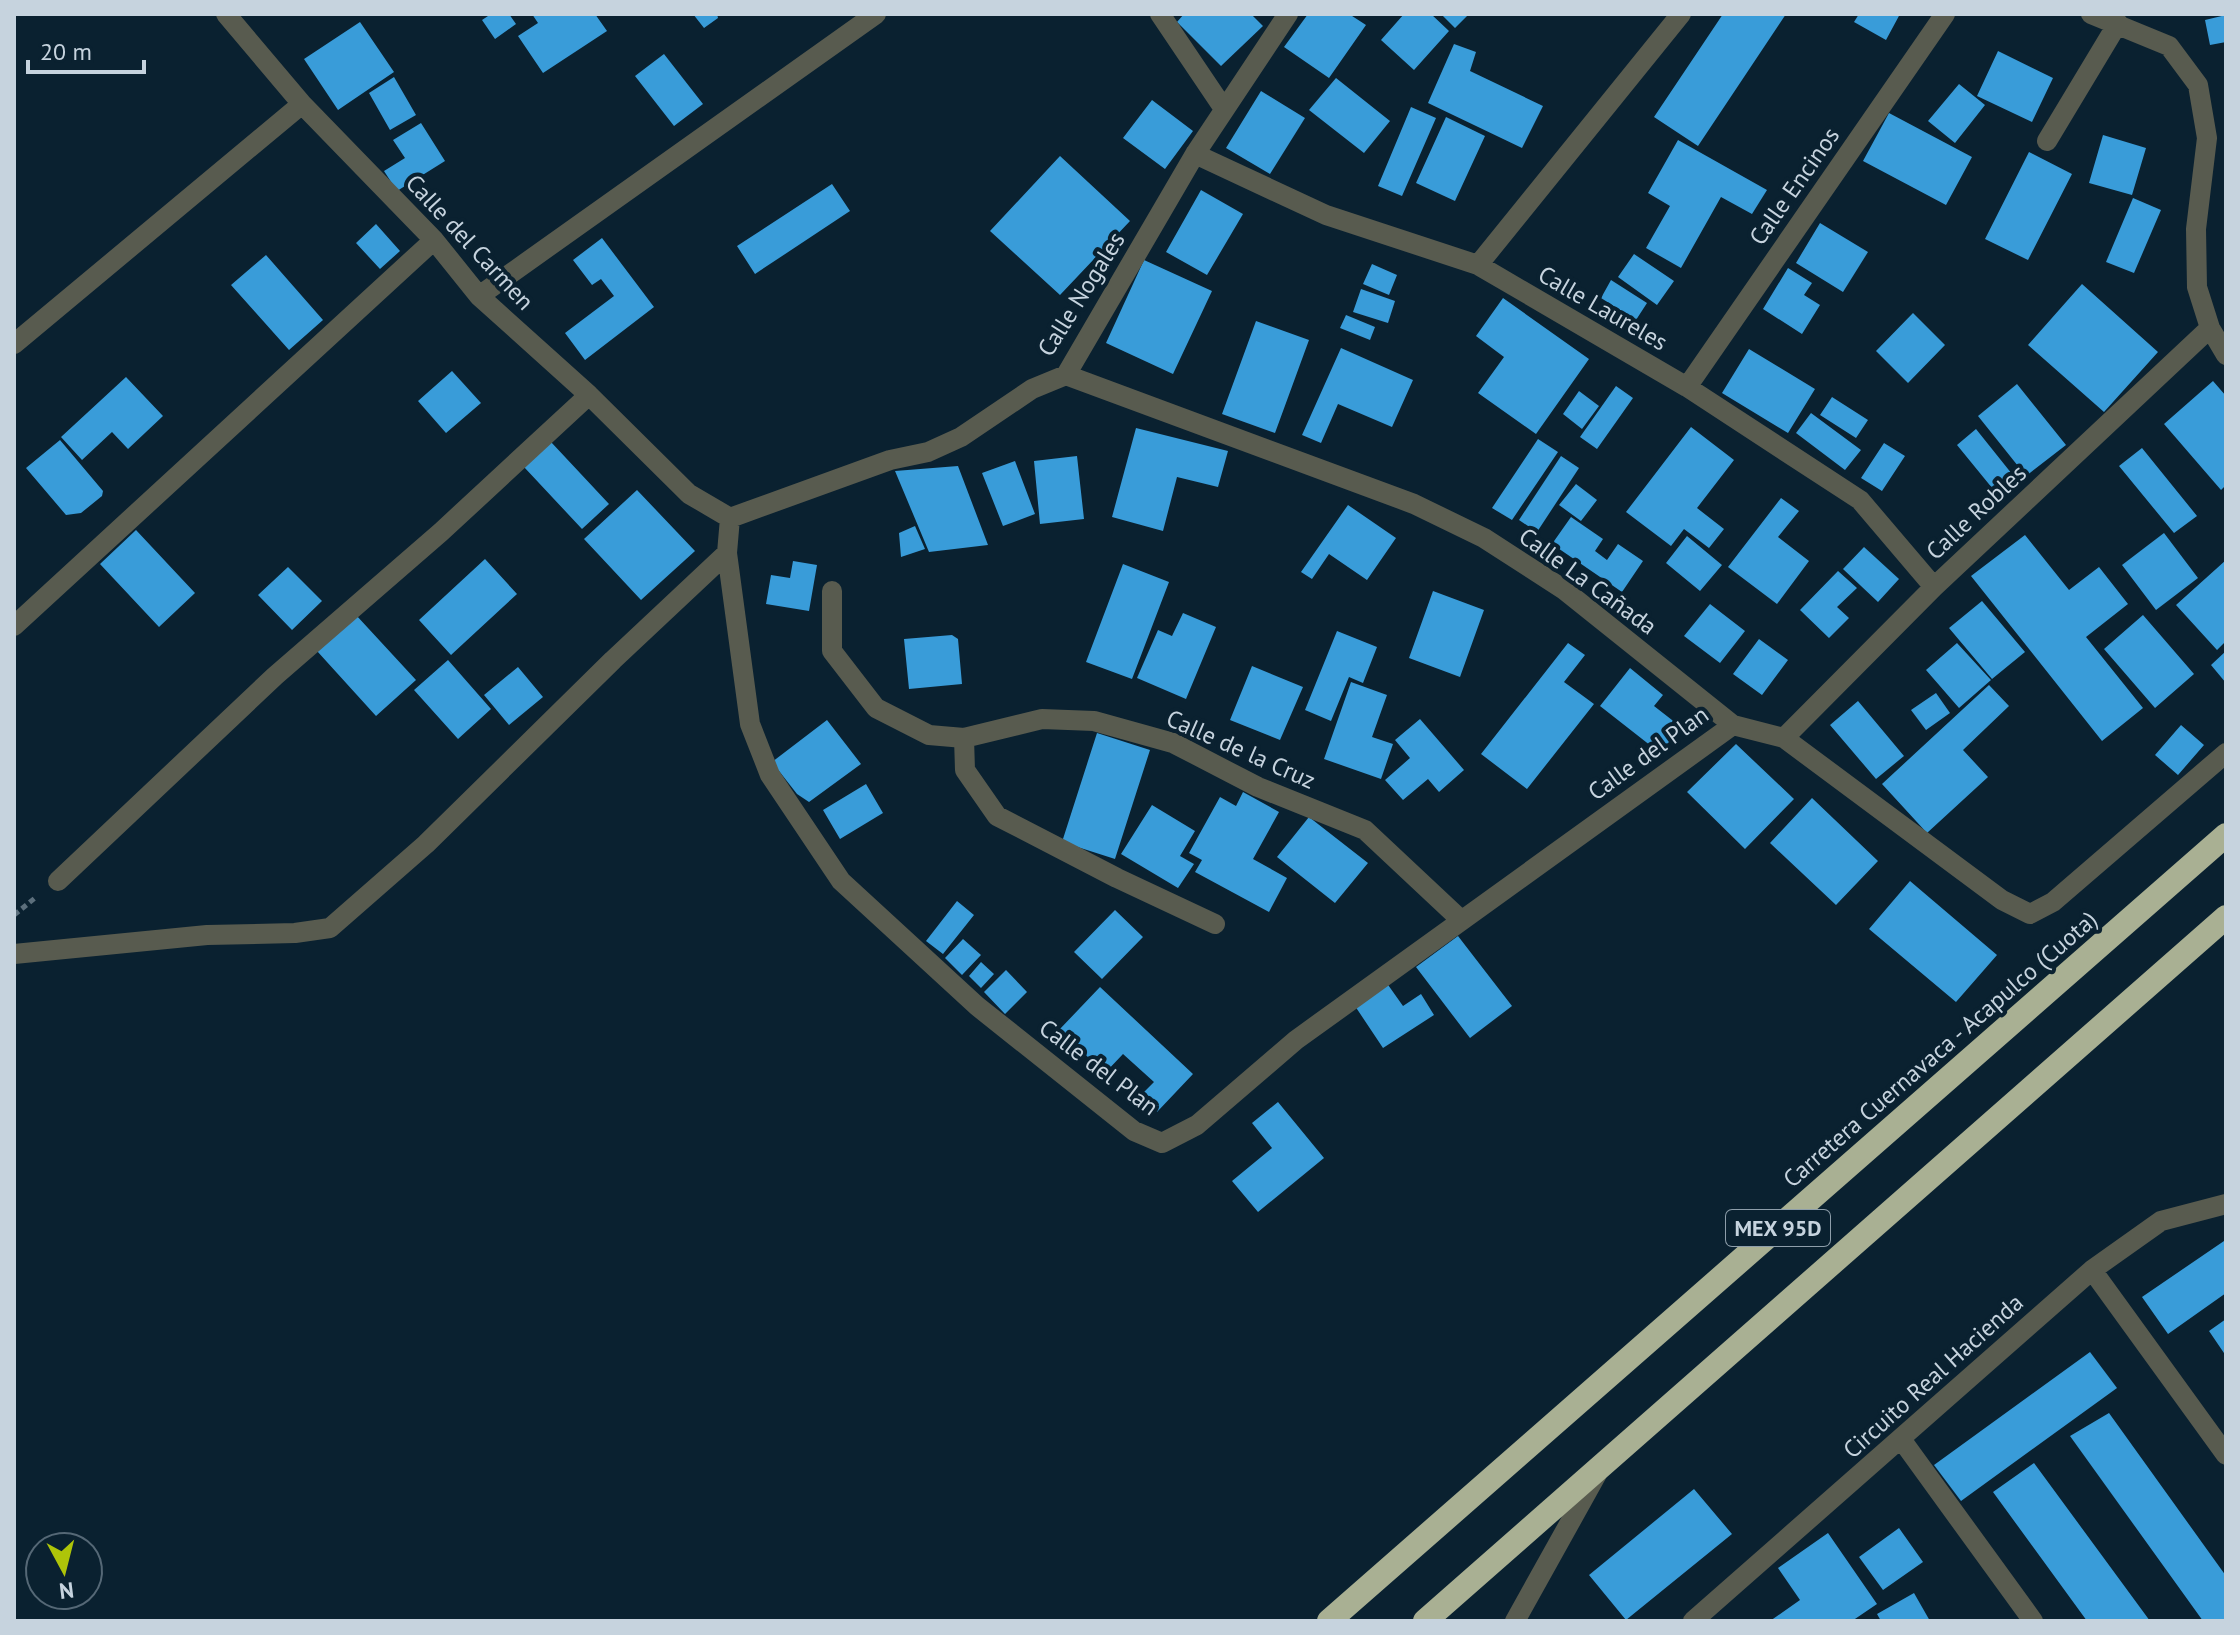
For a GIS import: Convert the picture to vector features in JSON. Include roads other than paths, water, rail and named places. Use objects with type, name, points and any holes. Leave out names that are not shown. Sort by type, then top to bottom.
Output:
[{"type":"highway","name":"Carretera Cuernavaca - Acapulco (Cuota)","points":[[1329,1621],[2226,835]]},
{"type":"highway","name":"MEX 95D","points":[[1425,1621],[2226,920]]},
{"type":"street","name":"Calle del Carmen","points":[[226,14],[302,104],[434,240],[479,296],[589,395],[689,494],[730,518]]},
{"type":"street","points":[[479,296],[876,14]]},
{"type":"street","points":[[1160,14],[1224,109]]},
{"type":"street","name":"Calle Nogales","points":[[730,518],[890,460],[928,452],[961,437],[1032,389],[1066,375],[1195,154],[1288,14]]},
{"type":"street","points":[[1478,265],[1681,14]]},
{"type":"street","name":"Calle Encinos","points":[[1687,387],[1945,14]]},
{"type":"street","points":[[2091,14],[2169,46],[2198,85],[2207,138],[2196,229],[2197,287],[2210,328],[2226,355]]},
{"type":"street","points":[[2047,141],[2118,23]]},
{"type":"street","points":[[14,344],[302,104]]},
{"type":"street","name":"Calle Laureles","points":[[1195,154],[1326,215],[1478,265],[1687,387],[1860,500],[1934,587]]},
{"type":"street","points":[[14,626],[434,240]]},
{"type":"street","name":"Calle Robles","points":[[1784,738],[1934,587],[2210,328]]},
{"type":"street","name":"Calle La Cañada","points":[[1066,375],[1414,504],[1484,538],[1563,589],[1733,725],[1784,738],[2002,900],[2030,914],[2053,902],[2226,753]]},
{"type":"street","points":[[58,881],[275,676],[441,532],[589,395]]},
{"type":"street","name":"Calle del Plan","points":[[730,518],[727,553],[750,724],[770,775],[841,881],[977,1006],[1134,1131],[1162,1143],[1197,1125],[1296,1040],[1733,725]]},
{"type":"street","points":[[14,954],[207,935],[295,933],[330,928],[426,844],[727,553]]},
{"type":"street","name":"Calle de la Cruz","points":[[832,591],[832,651],[876,708],[929,735],[964,738],[1042,719],[1094,721],[1173,743],[1258,787],[1365,830],[1461,920]]},
{"type":"street","points":[[964,738],[965,770],[997,816],[1215,924]]},
{"type":"street","name":"Circuito Real Hacienda","points":[[1693,1621],[1715,1614],[1901,1439],[2092,1270],[2161,1221],[2226,1204]]},
{"type":"street","points":[[2092,1270],[2226,1455]]},
{"type":"street","points":[[1901,1439],[2033,1621]]},
{"type":"street","points":[[1515,1621],[1602,1465]]}]
